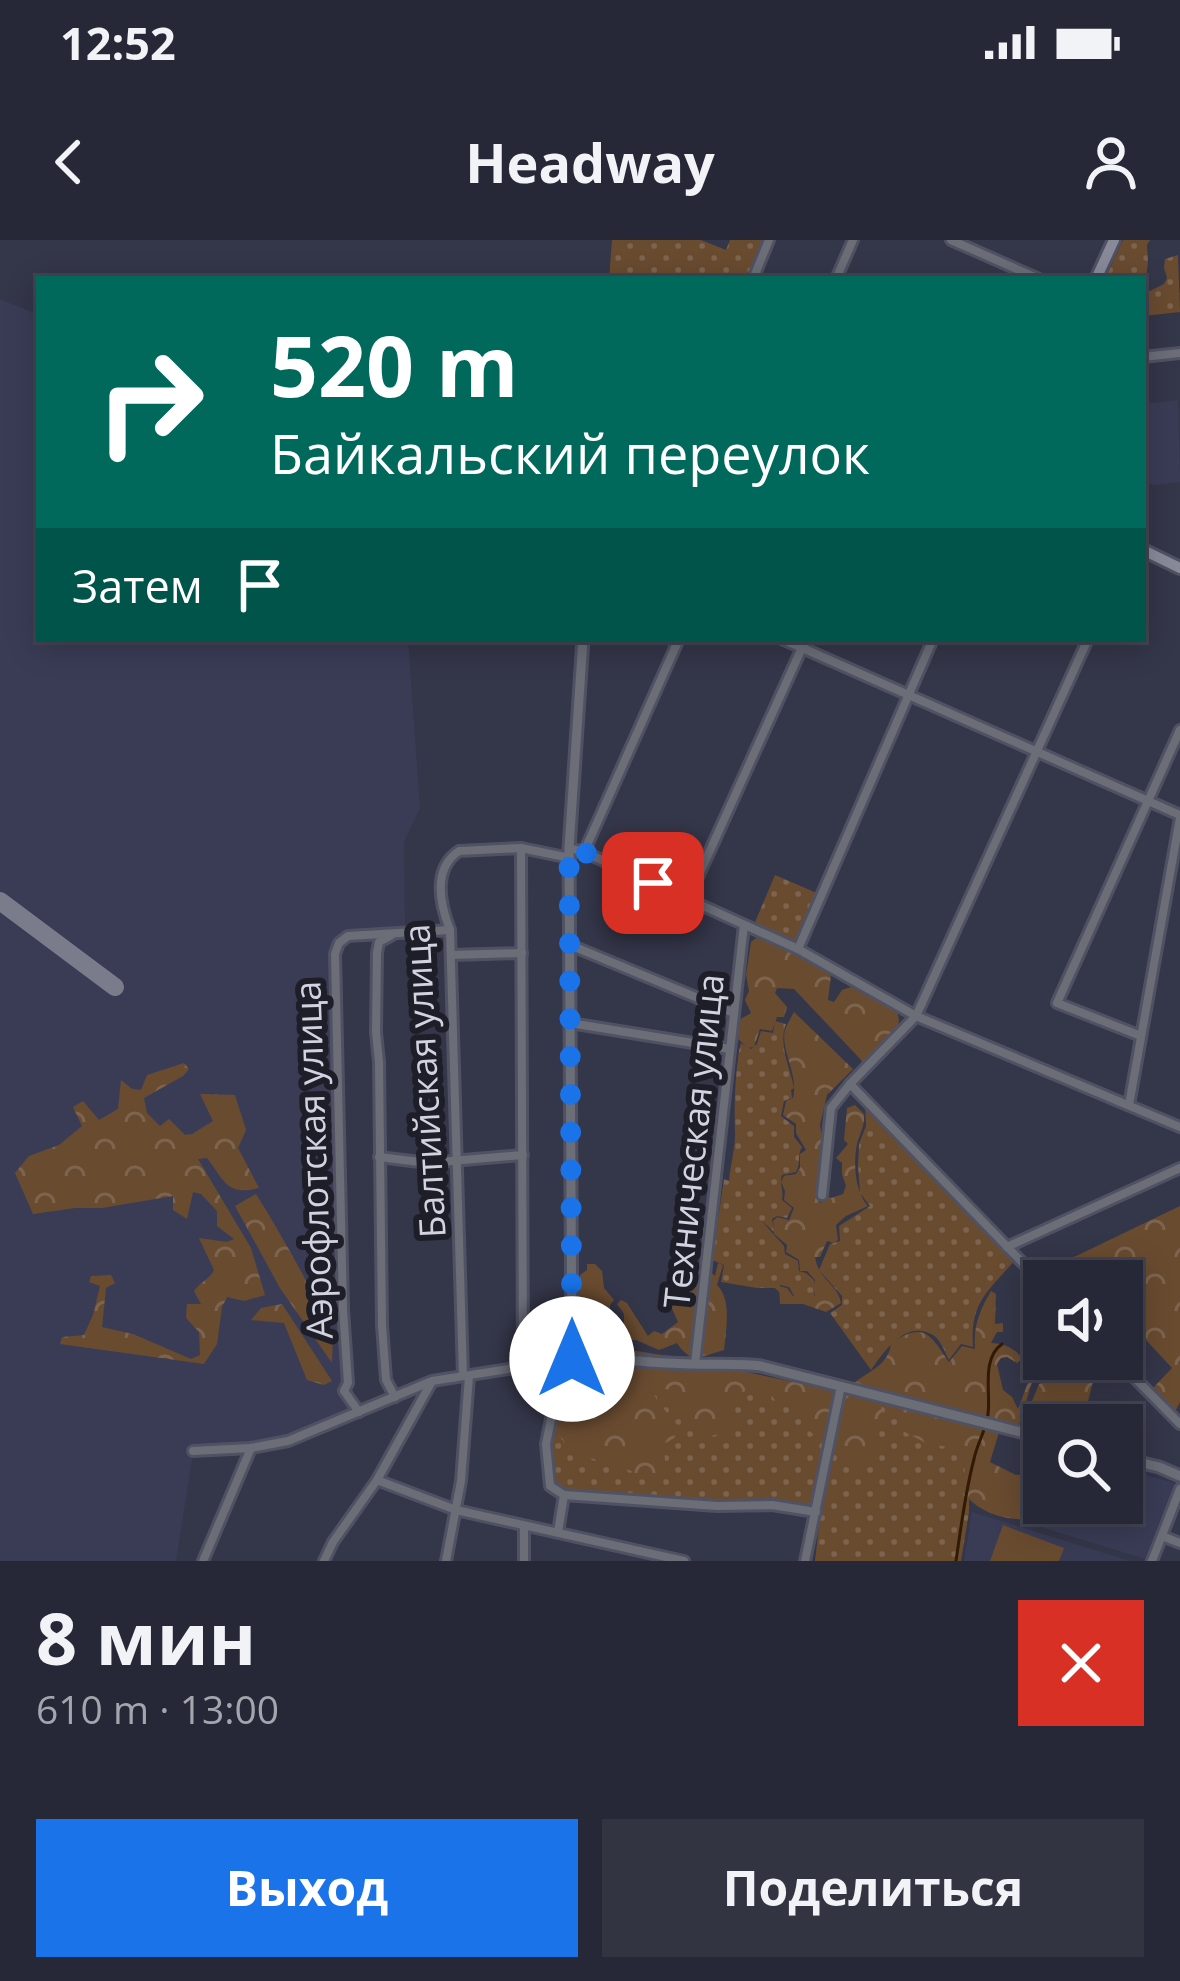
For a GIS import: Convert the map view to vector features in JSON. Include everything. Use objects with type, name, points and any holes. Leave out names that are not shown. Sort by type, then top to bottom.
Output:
[{"type":"main road","points":[[1097,276],[1114,240]]},
{"type":"main road","points":[[1146,551],[1180,568]]},
{"type":"street","points":[[754,276],[769,240]]},
{"type":"street","points":[[837,276],[853,240]]},
{"type":"street","points":[[951,240],[1033,276]]},
{"type":"street","points":[[1146,357],[1180,353]]},
{"type":"street","points":[[583,642],[569,853],[567,1359],[546,1444],[550,1486],[564,1495],[717,1506],[772,1505],[816,1512]]},
{"type":"street","points":[[584,852],[678,642]]},
{"type":"street","points":[[798,949],[932,642]]},
{"type":"street","points":[[822,1195],[831,1108],[916,1016],[1087,642]]},
{"type":"street","points":[[688,899],[804,644],[1148,801],[1180,817],[1129,1105]]},
{"type":"street","points":[[1142,1036],[1058,1003],[1180,730]]},
{"type":"street","points":[[523,1366],[521,848],[584,852],[798,949],[916,1016],[1180,1126]]},
{"type":"street","name":"Балтийская улица","points":[[446,1561],[456,1510],[466,1376],[450,930],[442,910],[442,871],[459,851],[521,848]]},
{"type":"street","name":"Техническая улица","points":[[694,1364],[745,924]]},
{"type":"street","name":"Аэрофлотская улица","points":[[358,1412],[344,1391],[348,1383],[334,954],[348,937],[450,930]]},
{"type":"street","points":[[395,1397],[386,1380],[382,1325],[376,1032],[379,942],[398,933]]},
{"type":"street","points":[[570,945],[734,1012]]},
{"type":"street","points":[[451,955],[522,953]]},
{"type":"street","points":[[570,1023],[730,1049]]},
{"type":"street","points":[[850,1084],[1023,1263]]},
{"type":"street","points":[[379,1157],[428,1163],[523,1155]]},
{"type":"street","points":[[1007,1246],[1180,1168]]},
{"type":"street","points":[[193,1451],[288,1441],[432,1381],[567,1359],[606,1358],[761,1366],[1023,1433]]},
{"type":"street","points":[[1137,1380],[1180,1424]]},
{"type":"street","points":[[324,1561],[377,1480],[432,1381]]},
{"type":"street","points":[[805,1561],[841,1386]]},
{"type":"street","points":[[203,1561],[251,1448]]},
{"type":"street","points":[[1143,1464],[1180,1476]]},
{"type":"street","points":[[377,1480],[456,1510],[684,1561]]},
{"type":"street","points":[[1152,1561],[1180,1490]]},
{"type":"street","points":[[558,1532],[564,1495]]},
{"type":"street","points":[[524,1527],[524,1561]]},
{"type":"street","points":[[1162,1536],[1180,1543]]},
{"type":"shaded area","points":[[0,299],[36,314],[36,642],[408,642],[420,808],[404,842],[405,928],[355,932],[335,944],[342,1392],[351,1411],[288,1438],[194,1447],[176,1561],[0,1561]]},
{"type":"shaded area","points":[[1178,400],[1180,482],[1146,482],[1146,404]]},
{"type":"shaded area","points":[[1143,1475],[1175,1483],[1145,1559],[1044,1528],[1045,1524],[1143,1524]]},
{"type":"shaded area","points":[[972,1512],[1130,1561],[964,1561]]},
{"type":"green space","points":[[612,240],[701,240],[726,250],[730,240],[765,240],[750,276],[609,276]]},
{"type":"green space","points":[[1123,240],[1150,240],[1146,279],[1106,276]]},
{"type":"green space","points":[[1178,255],[1180,312],[1146,316],[1146,288],[1150,291],[1164,284],[1165,259]]},
{"type":"green space","points":[[775,875],[819,894],[796,942],[753,927]]},
{"type":"green space","points":[[756,938],[790,949],[831,975],[828,1000],[834,1002],[842,990],[851,987],[897,1012],[894,1034],[864,1063],[794,989],[777,988],[775,993],[787,1007],[784,1017],[777,1017],[772,1031],[760,1029],[754,1047],[748,1048],[736,1037],[737,1021],[751,1013],[745,1000],[749,991],[746,975],[751,942]]},
{"type":"green space","points":[[794,1012],[853,1069],[827,1095],[820,1125],[820,1203],[824,1196],[843,1194],[846,1186],[842,1163],[836,1158],[848,1144],[844,1140],[847,1108],[855,1105],[864,1114],[855,1168],[868,1206],[836,1225],[838,1240],[827,1241],[820,1257],[815,1257],[841,1303],[826,1312],[803,1304],[780,1304],[779,1286],[793,1296],[815,1296],[815,1280],[807,1271],[800,1271],[799,1260],[786,1252],[787,1245],[774,1234],[773,1221],[777,1217],[789,1220],[794,1208],[784,1200],[781,1182],[784,1176],[796,1174],[800,1154],[806,1150],[796,1124],[783,1115],[794,1089],[784,1038]]},
{"type":"green space","points":[[775,1021],[786,1024],[784,1048],[794,1088],[781,1116],[794,1126],[794,1137],[802,1147],[796,1172],[781,1178],[782,1200],[792,1208],[787,1218],[772,1219],[774,1232],[761,1220],[784,1246],[785,1254],[798,1261],[799,1271],[814,1280],[814,1296],[794,1296],[789,1287],[780,1285],[780,1293],[775,1288],[721,1282],[724,1265],[712,1260],[724,1179],[729,1181],[734,1149],[741,1043],[751,1049],[761,1031],[773,1033]]},
{"type":"green space","points":[[184,1063],[189,1069],[183,1076],[144,1098],[147,1113],[160,1126],[169,1119],[185,1135],[192,1134],[213,1121],[200,1094],[235,1095],[246,1130],[238,1148],[259,1188],[233,1188],[207,1158],[198,1159],[251,1248],[265,1295],[244,1301],[227,1297],[217,1344],[204,1364],[60,1344],[62,1337],[84,1335],[100,1286],[89,1282],[91,1276],[111,1275],[115,1283],[106,1288],[102,1327],[133,1334],[191,1359],[200,1355],[199,1332],[186,1318],[187,1304],[201,1304],[194,1291],[214,1270],[199,1238],[234,1239],[217,1226],[217,1211],[201,1194],[193,1192],[187,1219],[173,1210],[173,1196],[33,1214],[15,1173],[29,1156],[59,1145],[82,1126],[73,1107],[83,1101],[99,1120],[118,1109],[121,1080],[141,1090],[147,1075]]},
{"type":"green space","points":[[865,1104],[1015,1260],[978,1308],[973,1347],[961,1344],[949,1360],[936,1337],[914,1331],[897,1339],[871,1370],[830,1313],[842,1305],[842,1296],[819,1270],[830,1244],[840,1241],[839,1226],[870,1206],[860,1193],[858,1166]]},
{"type":"green space","points":[[256,1194],[333,1335],[332,1363],[280,1288],[235,1206]]},
{"type":"green space","points":[[1180,1206],[1180,1402],[1175,1412],[1153,1388],[1172,1368],[1143,1337],[1143,1260],[1070,1259]]},
{"type":"green space","points":[[718,1263],[723,1265],[717,1285],[726,1306],[724,1350],[698,1357],[687,1354],[677,1343],[659,1350],[624,1340],[624,1314],[617,1304],[621,1300],[648,1336],[654,1331],[662,1334],[678,1322],[670,1304],[677,1299],[674,1280],[703,1265],[715,1276]]},
{"type":"green space","points":[[587,1264],[602,1271],[604,1288],[614,1300],[610,1305],[612,1347],[668,1359],[604,1354],[579,1341],[580,1275]]},
{"type":"green space","points":[[991,1291],[996,1294],[995,1324],[1003,1323],[1003,1332],[997,1332],[991,1343],[1008,1347],[1022,1359],[1017,1363],[1001,1358],[997,1364],[1003,1390],[1018,1409],[1029,1380],[1032,1382],[1018,1428],[854,1383],[882,1362],[891,1343],[912,1333],[932,1338],[949,1362],[962,1346],[975,1349],[978,1319]]},
{"type":"green space","points":[[282,1304],[332,1381],[324,1385],[307,1380],[284,1323],[251,1320],[261,1308]]},
{"type":"green space","points":[[602,1362],[696,1371],[731,1369],[970,1421],[969,1512],[961,1561],[815,1561],[821,1509],[564,1491],[554,1485],[550,1444],[565,1364]]},
{"type":"green space","points":[[565,1364],[640,1366],[646,1374],[655,1367],[731,1369],[833,1390],[825,1444],[787,1402],[775,1401],[769,1390],[747,1389],[729,1408],[739,1418],[733,1431],[701,1438],[667,1389],[650,1387],[680,1428],[673,1440],[662,1444],[663,1471],[647,1483],[627,1469],[572,1452],[553,1428]]},
{"type":"green space","points":[[1093,1380],[1087,1404],[1031,1404],[1039,1384]]},
{"type":"green space","points":[[853,1395],[878,1401],[883,1413],[871,1430],[877,1447],[860,1472],[847,1467],[832,1448],[839,1402]]},
{"type":"green space","points":[[909,1407],[1000,1429],[990,1462],[1023,1474],[1023,1519],[982,1509],[962,1491],[965,1469],[956,1449],[924,1442],[899,1429]]},
{"type":"green space","points":[[1003,1525],[1064,1548],[1059,1561],[990,1561]]},
{"type":"waterway","points":[[956,1561],[971,1472],[988,1414],[989,1367],[1002,1344]]},
{"type":"taxiway","points":[[0,901],[115,987]]},
{"type":"route","points":[[572,1359],[569,848],[653,883]]}]
